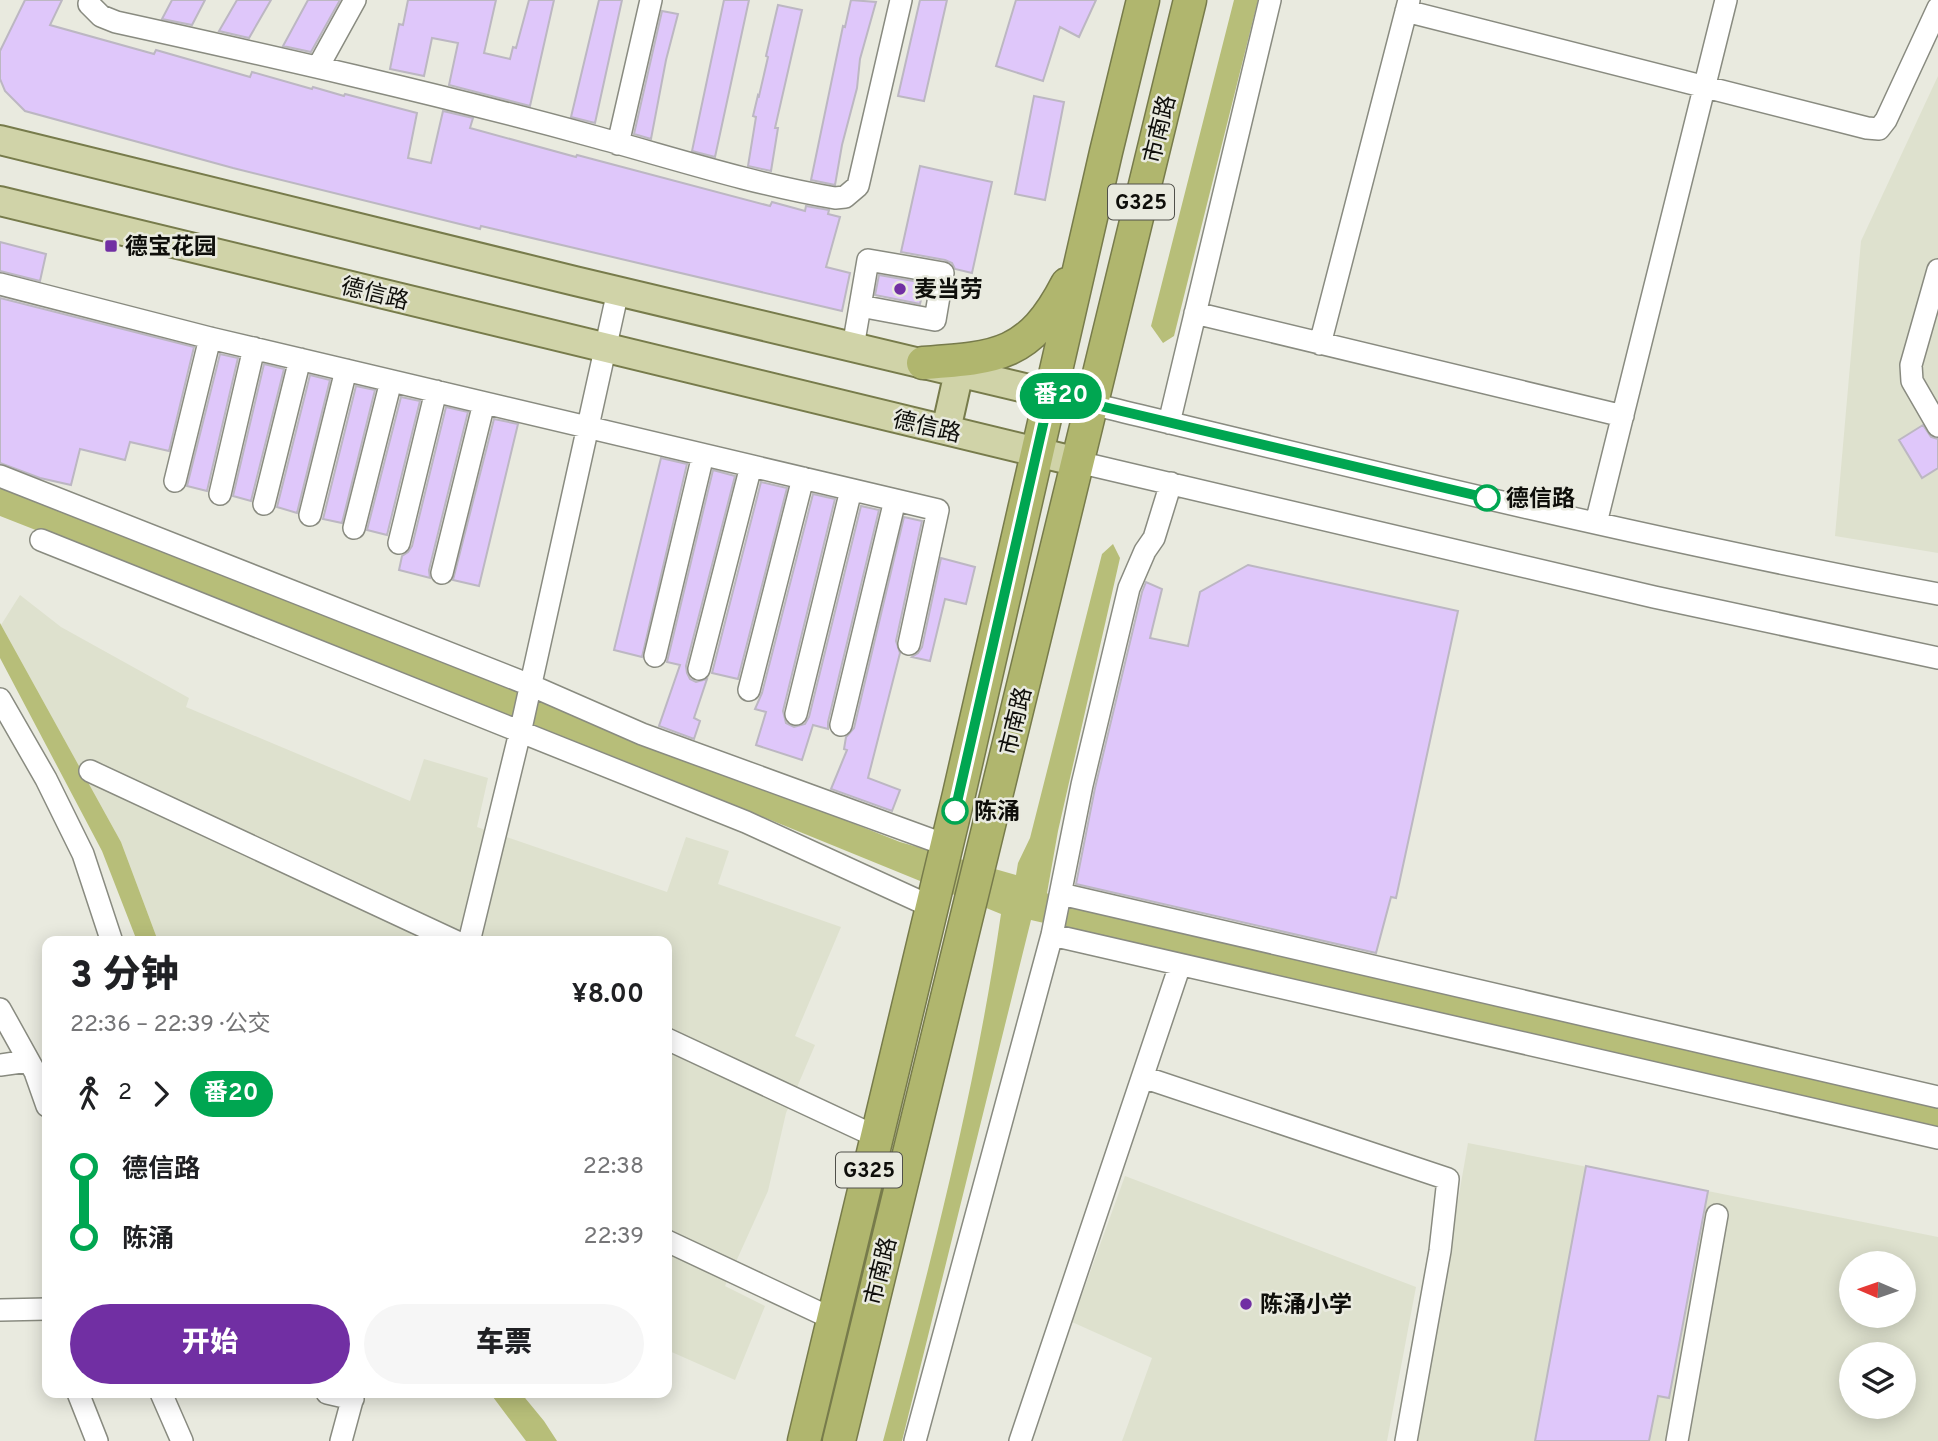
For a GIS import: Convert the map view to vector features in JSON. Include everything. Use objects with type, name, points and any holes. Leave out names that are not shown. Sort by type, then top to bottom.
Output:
[{"type":"highway","name":"市南路","points":[[804,1441],[946,848],[1143,0]]},
{"type":"highway","name":"市南路","points":[[839,1441],[1190,0]]},
{"type":"highway","points":[[923,363],[981,359],[1017,347],[1055,309],[1082,255]]},
{"type":"main road","points":[[0,140],[1092,404]]},
{"type":"main road","name":"德信路","points":[[3,203],[1078,462]]},
{"type":"main road","points":[[946,430],[959,372]]},
{"type":"street","points":[[318,68],[355,0]]},
{"type":"street","points":[[618,144],[651,0]]},
{"type":"street","points":[[89,5],[101,16],[116,22],[318,68],[701,167],[818,195],[845,197],[858,186],[901,0]]},
{"type":"street","points":[[1169,422],[1270,0]]},
{"type":"street","points":[[1596,523],[1726,0]]},
{"type":"street","points":[[1320,344],[1408,6],[1704,87],[1879,129],[1886,120],[1938,8]]},
{"type":"street","points":[[1938,270],[1911,365],[1912,381],[1938,425]]},
{"type":"street","points":[[0,284],[210,338],[938,510],[909,644]]},
{"type":"street","points":[[469,936],[521,728],[618,291]]},
{"type":"street","points":[[853,347],[860,306]]},
{"type":"street","points":[[1195,313],[1623,416]]},
{"type":"street","points":[[175,481],[210,338]]},
{"type":"street","points":[[220,494],[254,348]]},
{"type":"street","points":[[264,504],[300,359]]},
{"type":"street","points":[[310,515],[346,370]]},
{"type":"street","points":[[354,528],[391,381]]},
{"type":"street","points":[[399,543],[436,391]]},
{"type":"street","points":[[442,573],[484,402]]},
{"type":"street","points":[[1092,404],[1596,523],[1798,568],[1938,594]]},
{"type":"street","points":[[654,656],[704,455]]},
{"type":"street","name":"德信路","points":[[1078,462],[1640,594],[1938,658]]},
{"type":"street","points":[[699,669],[751,466]]},
{"type":"street","points":[[0,476],[642,734],[946,848]]},
{"type":"street","points":[[749,690],[803,478]]},
{"type":"street","points":[[915,1441],[1052,931],[1082,785],[1129,588],[1145,551],[1154,538],[1171,483]]},
{"type":"street","points":[[796,714],[851,489]]},
{"type":"street","points":[[841,726],[895,500]]},
{"type":"street","points":[[41,540],[521,728],[933,903]]},
{"type":"street","points":[[0,699],[46,779],[83,854],[110,936]]},
{"type":"street","points":[[90,771],[444,936]]},
{"type":"street","points":[[1060,897],[1938,1097]]},
{"type":"street","points":[[1052,931],[1180,965],[1938,1138]]},
{"type":"street","points":[[1020,1441],[1180,965]]},
{"type":"street","points":[[0,1009],[28,1061],[42,1095]]},
{"type":"street","points":[[672,1041],[877,1137]]},
{"type":"street","points":[[0,1065],[28,1061]]},
{"type":"street","points":[[1143,1077],[1448,1179],[1440,1251],[1406,1441]]},
{"type":"street","points":[[1677,1441],[1717,1215]]},
{"type":"street","points":[[672,1243],[833,1320]]},
{"type":"street","points":[[0,1310],[42,1310]]},
{"type":"street","points":[[80,1398],[97,1441]]},
{"type":"street","points":[[163,1398],[182,1441]]},
{"type":"street","points":[[341,1441],[352,1398]]},
{"type":"shaded area","points":[[1234,0],[1258,0],[1174,336],[1163,343],[1151,326]]},
{"type":"shaded area","points":[[1938,76],[1938,553],[1835,536],[1861,241]]},
{"type":"shaded area","points":[[0,484],[900,842],[1016,875],[1018,863],[1030,838],[1102,554],[1113,544],[1120,558],[1058,831],[1047,893],[1056,902],[1938,1107],[1938,1130],[1031,920],[902,1441],[883,1441],[965,1114],[1001,914],[655,773],[0,516]]},
{"type":"shaded area","points":[[20,595],[61,627],[189,698],[186,707],[410,801],[424,759],[488,778],[477,827],[667,892],[686,837],[729,851],[718,884],[841,927],[795,1036],[815,1045],[786,1113],[768,1191],[725,1286],[765,1306],[735,1380],[672,1352],[672,936],[156,936],[121,842],[1,625]]},
{"type":"shaded area","points":[[0,623],[121,842],[156,936],[135,936],[102,851],[0,658]]},
{"type":"shaded area","points":[[1468,1143],[1938,1237],[1938,1441],[1416,1441]]},
{"type":"shaded area","name":"陈涌小学","points":[[1125,1176],[1416,1287],[1387,1441],[1122,1441],[1152,1358],[1072,1322]]},
{"type":"shaded area","points":[[494,1398],[525,1398],[557,1441],[526,1441]]},
{"type":"building","points":[[25,0],[62,0],[50,25],[154,54],[156,50],[250,77],[252,72],[417,113],[408,158],[431,163],[443,111],[473,118],[470,128],[576,157],[577,155],[770,206],[772,202],[805,211],[806,206],[829,210],[828,214],[840,217],[826,267],[850,273],[842,311],[481,226],[480,229],[233,168],[25,111],[5,91],[0,79],[0,51]]},
{"type":"building","points":[[172,0],[205,0],[192,25],[162,19]]},
{"type":"building","points":[[237,0],[271,0],[249,38],[219,31]]},
{"type":"building","points":[[308,0],[340,0],[311,52],[283,46]]},
{"type":"building","points":[[408,0],[496,0],[484,53],[510,59],[513,47],[516,48],[529,0],[554,0],[530,106],[449,85],[458,43],[432,38],[424,76],[390,69],[399,24],[403,25]]},
{"type":"building","points":[[599,0],[622,0],[595,123],[571,117]]},
{"type":"building","points":[[724,0],[749,0],[715,157],[692,151]]},
{"type":"building","points":[[851,0],[876,2],[860,59],[857,88],[835,185],[811,180],[843,26],[845,27]]},
{"type":"building","points":[[920,0],[947,0],[924,101],[898,96]]},
{"type":"building","points":[[1016,0],[1096,0],[1079,37],[1060,27],[1043,81],[996,66]]},
{"type":"building","points":[[778,5],[802,10],[775,128],[778,128],[771,171],[748,166],[756,117],[753,116]]},
{"type":"building","points":[[662,11],[678,14],[651,139],[634,134]]},
{"type":"building","points":[[1034,96],[1064,102],[1045,200],[1015,194]]},
{"type":"building","points":[[920,166],[992,182],[972,273],[955,269],[952,263],[945,260],[901,252]]},
{"type":"building","points":[[0,242],[46,254],[40,281],[0,271]]},
{"type":"building","name":"麦当劳","points":[[879,275],[925,283],[920,304],[875,295]]},
{"type":"building","points":[[0,298],[194,347],[169,451],[130,442],[125,460],[80,449],[71,485],[40,478],[0,463]]},
{"type":"building","points":[[220,354],[238,358],[207,491],[187,486]]},
{"type":"building","points":[[264,364],[284,369],[251,501],[233,496]]},
{"type":"building","points":[[310,375],[330,380],[297,513],[277,507]]},
{"type":"building","points":[[356,386],[375,390],[342,523],[323,519]]},
{"type":"building","points":[[401,397],[420,401],[387,535],[367,530]]},
{"type":"building","points":[[446,407],[468,412],[429,570],[430,578],[399,570],[402,556],[412,546]]},
{"type":"building","points":[[494,419],[518,424],[479,586],[453,580]]},
{"type":"building","points":[[1923,425],[1931,437],[1938,439],[1938,468],[1922,478],[1899,440]]},
{"type":"building","points":[[661,458],[687,464],[642,657],[614,650]]},
{"type":"building","points":[[713,470],[735,476],[686,666],[690,679],[696,682],[707,679],[694,718],[700,721],[694,739],[659,726],[680,665],[667,662]]},
{"type":"building","points":[[761,482],[787,488],[738,679],[712,673]]},
{"type":"building","points":[[813,494],[835,499],[783,711],[786,723],[794,727],[805,724],[809,717],[861,506],[879,510],[828,729],[813,725],[802,760],[756,745],[766,712],[755,709],[762,693]]},
{"type":"building","points":[[904,517],[922,521],[896,641],[900,653],[868,778],[900,790],[892,811],[831,789],[847,750],[844,749],[846,737],[854,728]]},
{"type":"building","points":[[941,558],[975,567],[966,604],[945,599],[930,661],[912,657],[922,647]]},
{"type":"building","points":[[1248,565],[1458,611],[1396,898],[1391,897],[1376,953],[1076,884],[1095,788],[1146,582],[1162,589],[1150,638],[1188,646],[1200,592]]},
{"type":"building","points":[[1586,1166],[1708,1191],[1669,1398],[1658,1396],[1649,1441],[1535,1441]]},
{"type":"bus line","name":"番20","points":[[955,811],[1050,394],[1487,498]]},
{"type":"place","name":"德宝花园","points":[[111,246]]},
{"type":"place","name":"麦当劳","points":[[900,289]]},
{"type":"place","name":"德信路","points":[[1487,498]]},
{"type":"place","name":"陈涌","points":[[955,811]]},
{"type":"place","name":"陈涌小学","points":[[1246,1304]]}]
